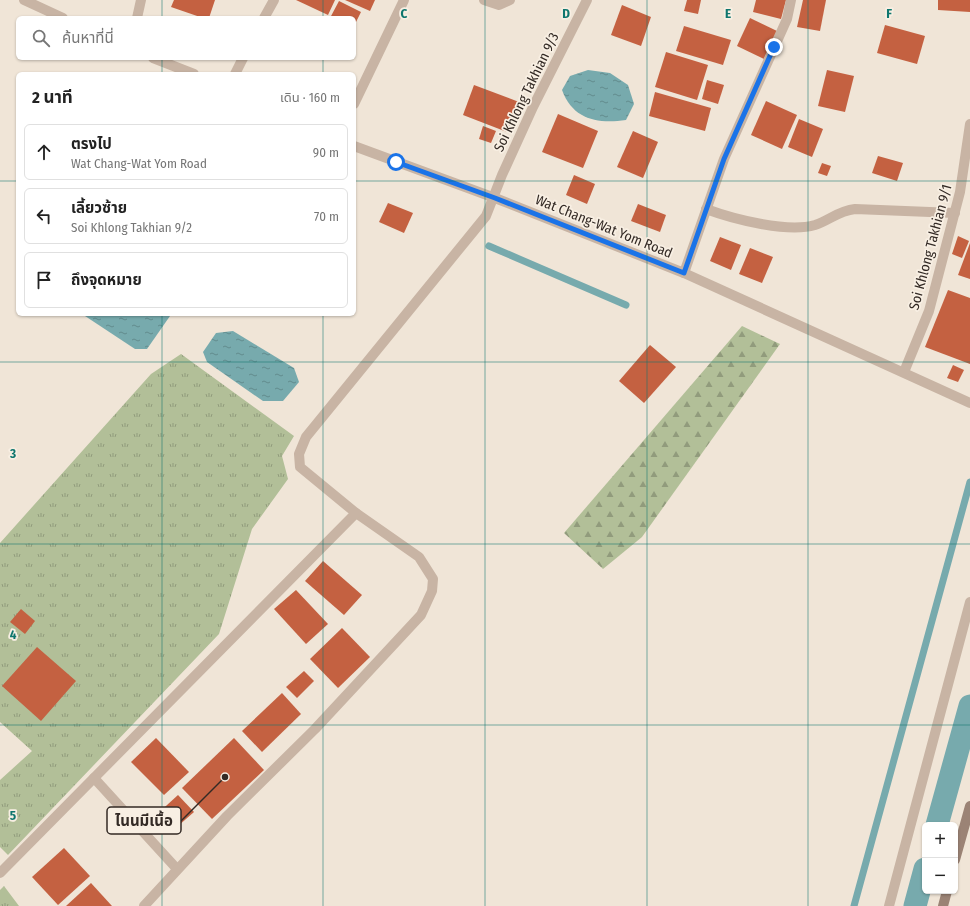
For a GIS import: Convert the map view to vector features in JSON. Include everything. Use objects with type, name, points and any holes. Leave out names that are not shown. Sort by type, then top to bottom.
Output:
[{"type":"street","points":[[24,0],[59,16]]},
{"type":"street","points":[[137,16],[141,0]]},
{"type":"street","points":[[265,16],[274,0]]},
{"type":"street","points":[[356,100],[404,0]]},
{"type":"street","points":[[484,0],[499,5],[510,0]]},
{"type":"street","name":"Soi Khlong Takhian 9/3","points":[[356,513],[300,468],[300,454],[306,436],[486,216],[495,198],[502,175],[533,107],[587,0]]},
{"type":"street","points":[[684,273],[724,159],[787,19],[791,0]]},
{"type":"street","points":[[156,60],[175,71]]},
{"type":"street","points":[[236,72],[243,60]]},
{"type":"street","name":"Soi Khlong Takhian 9/1","points":[[904,372],[929,311],[960,192],[970,124]]},
{"type":"street","name":"Wat Chang-Wat Yom Road","points":[[356,147],[495,198],[684,273],[970,403]]},
{"type":"street","points":[[706,209],[731,218],[794,228],[816,225],[843,211],[855,209],[955,213]]},
{"type":"street","points":[[0,873],[356,513],[420,557],[433,579],[432,591],[421,615],[315,729],[226,816],[144,906]]},
{"type":"street","points":[[888,906],[970,602]]},
{"type":"street","points":[[94,778],[177,869]]},
{"type":"street","points":[[956,858],[970,806]]},
{"type":"street","points":[[942,906],[946,894]]},
{"type":"green space","points":[[742,326],[780,344],[642,537],[603,569],[564,533]]},
{"type":"green space","points":[[181,354],[294,436],[282,456],[288,479],[252,529],[219,634],[8,855],[0,847],[0,780],[32,751],[0,722],[0,543],[151,374]]},
{"type":"green space","points":[[4,886],[19,906],[0,906],[0,890]]},
{"type":"water","points":[[588,70],[610,73],[628,85],[634,104],[626,120],[596,120],[580,114],[573,108],[562,90],[570,76]]},
{"type":"water","points":[[85,316],[170,316],[147,349],[135,349]]},
{"type":"water","points":[[233,331],[294,368],[299,382],[283,401],[263,401],[207,362],[203,352],[216,333]]},
{"type":"building","points":[[174,0],[215,0],[210,16],[197,16],[171,7]]},
{"type":"building","points":[[296,0],[335,0],[328,15]]},
{"type":"building","points":[[345,0],[375,0],[370,11]]},
{"type":"building","points":[[687,0],[701,0],[698,14],[684,11]]},
{"type":"building","points":[[756,0],[786,0],[781,19],[753,12]]},
{"type":"building","points":[[803,0],[826,0],[820,31],[797,27]]},
{"type":"building","points":[[938,0],[970,0],[970,12],[938,10]]},
{"type":"building","points":[[339,1],[361,12],[356,22],[356,16],[331,16]]},
{"type":"building","points":[[622,5],[651,17],[641,46],[611,35]]},
{"type":"building","points":[[750,18],[777,31],[764,59],[737,46]]},
{"type":"building","points":[[885,25],[925,36],[917,64],[877,53]]},
{"type":"building","points":[[684,26],[731,40],[723,65],[676,51]]},
{"type":"building","points":[[666,52],[708,65],[697,100],[655,87]]},
{"type":"building","points":[[827,70],[854,76],[845,112],[818,106]]},
{"type":"building","points":[[707,80],[724,85],[718,104],[702,99]]},
{"type":"building","points":[[474,85],[519,102],[507,132],[463,115]]},
{"type":"building","points":[[655,92],[711,108],[705,131],[649,116]]},
{"type":"building","points":[[766,101],[797,115],[782,149],[751,135]]},
{"type":"building","points":[[558,114],[598,131],[583,168],[542,152]]},
{"type":"building","points":[[799,119],[823,129],[812,157],[788,147]]},
{"type":"building","points":[[483,126],[496,131],[491,143],[479,139]]},
{"type":"building","points":[[633,131],[658,142],[643,178],[617,167]]},
{"type":"building","points":[[878,156],[903,163],[897,181],[872,173]]},
{"type":"building","points":[[822,163],[831,166],[827,176],[818,173]]},
{"type":"building","points":[[574,175],[595,184],[587,204],[566,195]]},
{"type":"building","points":[[388,203],[413,213],[404,233],[379,222]]},
{"type":"building","points":[[638,204],[666,215],[660,232],[631,221]]},
{"type":"building","points":[[958,236],[969,241],[962,258],[952,254]]},
{"type":"building","points":[[720,237],[741,245],[731,270],[710,261]]},
{"type":"building","points":[[970,243],[970,279],[958,275]]},
{"type":"building","points":[[750,248],[773,257],[762,283],[739,274]]},
{"type":"building","points":[[948,290],[970,298],[970,364],[925,347]]},
{"type":"building","points":[[650,345],[676,367],[644,403],[619,381]]},
{"type":"building","points":[[953,365],[964,370],[958,382],[947,378]]},
{"type":"building","points":[[323,561],[362,595],[344,615],[305,581]]},
{"type":"building","points":[[296,590],[328,624],[306,644],[274,609]]},
{"type":"building","points":[[21,609],[35,621],[25,634],[10,622]]},
{"type":"building","points":[[342,628],[370,657],[338,688],[310,659]]},
{"type":"building","points":[[37,647],[76,681],[41,721],[2,686]]},
{"type":"building","points":[[304,671],[314,681],[297,698],[286,687]]},
{"type":"building","points":[[282,693],[301,714],[262,752],[242,731]]},
{"type":"building","points":[[156,738],[189,772],[164,795],[131,762]]},
{"type":"building","points":[[234,738],[264,770],[212,819],[182,788]]},
{"type":"building","points":[[178,795],[194,812],[170,833],[155,816]]},
{"type":"building","points":[[64,848],[90,876],[58,905],[32,877]]},
{"type":"building","points":[[91,883],[112,906],[66,906]]},
{"type":"waterway","points":[[489,246],[626,305]]},
{"type":"waterway","points":[[854,906],[970,482]]},
{"type":"waterway","points":[[938,822],[970,706]]},
{"type":"waterway","points":[[915,906],[922,880]]},
{"type":"place","name":"ไนนมีเนื้อ","points":[[225,777]]},
{"type":"route","points":[[396,162],[495,198],[684,273],[724,159],[774,47]]}]
